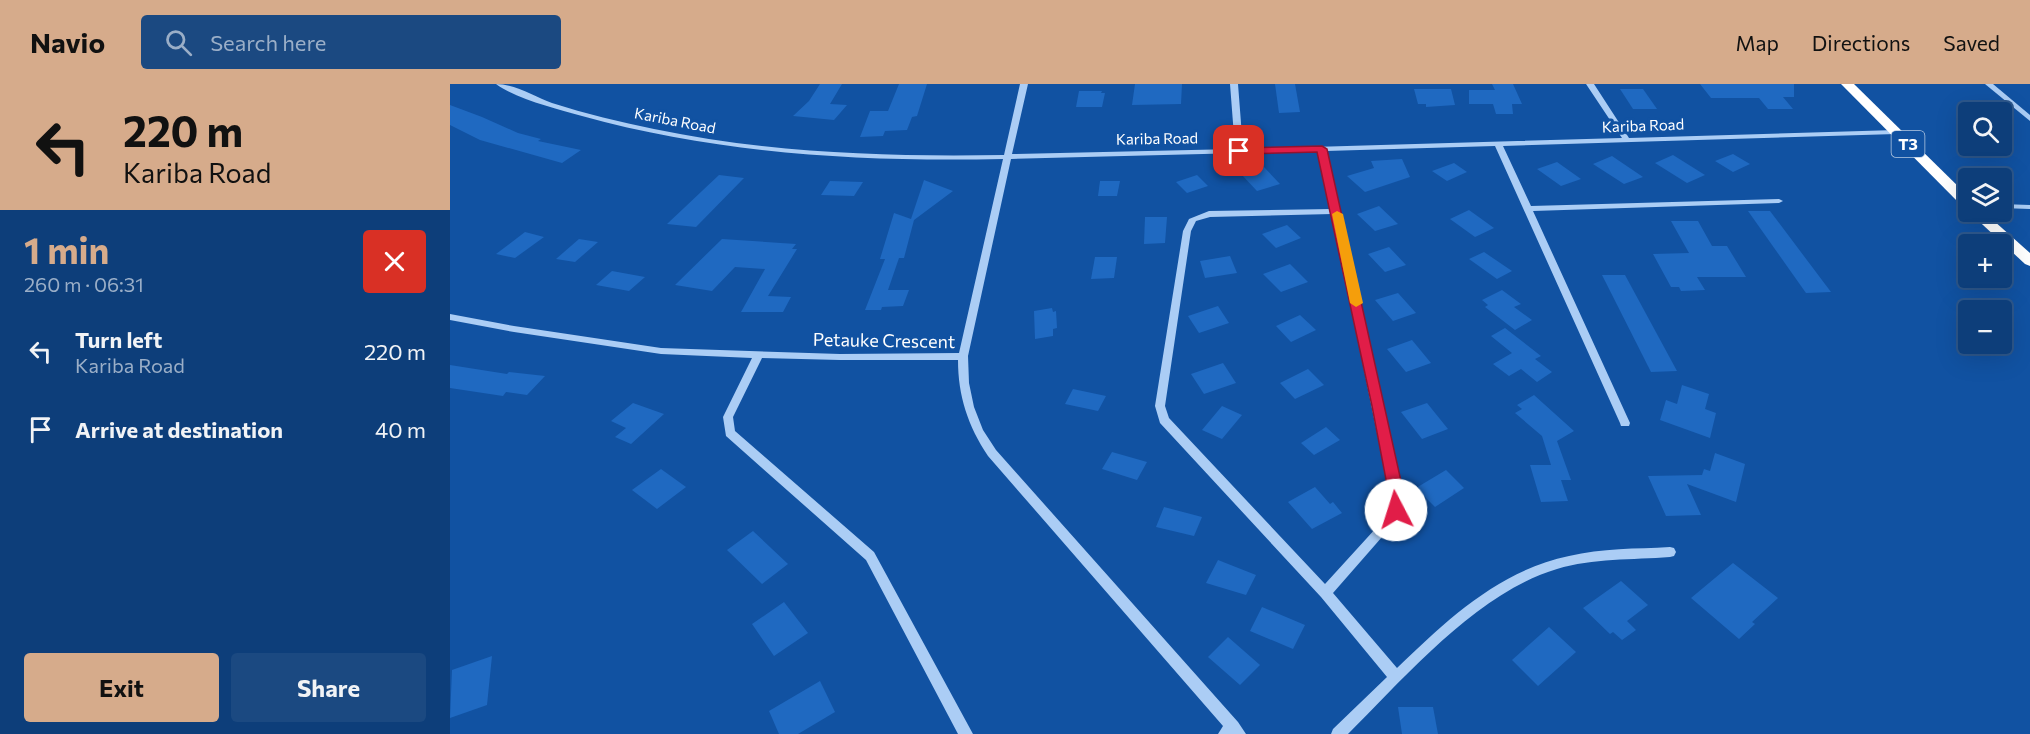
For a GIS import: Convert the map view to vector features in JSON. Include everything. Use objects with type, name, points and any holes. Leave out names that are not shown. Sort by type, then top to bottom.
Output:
[{"type":"highway","name":"T3","points":[[1847,84],[1958,194]]},
{"type":"highway","points":[[1987,222],[2030,261]]},
{"type":"street","name":"Kariba Road","points":[[500,84],[530,98],[592,117],[663,134],[734,146],[843,156],[1007,156],[1239,151],[1896,132]]},
{"type":"street","points":[[963,356],[1023,84]]},
{"type":"street","points":[[1234,84],[1239,151]]},
{"type":"street","points":[[1590,84],[1627,140]]},
{"type":"street","points":[[1989,84],[2030,119]]},
{"type":"street","points":[[1498,144],[1625,423]]},
{"type":"street","points":[[1322,149],[1397,501],[1392,518],[1325,593]]},
{"type":"street","points":[[1528,209],[1779,201]]},
{"type":"street","points":[[2012,207],[2029,208]]},
{"type":"street","points":[[1337,211],[1209,214],[1193,219],[1187,231],[1160,406],[1164,420],[1325,593],[1396,677]]},
{"type":"street","name":"Petauke Crescent","points":[[450,317],[661,351],[758,355],[963,356],[962,375],[968,409],[974,426],[992,453],[1232,732]]},
{"type":"street","points":[[758,355],[728,417],[730,433],[870,556],[966,734]]},
{"type":"street","points":[[1338,734],[1396,677],[1477,605],[1520,576],[1576,559],[1670,552]]},
{"type":"building","points":[[820,84],[842,84],[830,104],[847,105],[834,120],[793,116],[809,101]]},
{"type":"building","points":[[899,84],[927,84],[917,116],[912,117],[907,130],[885,131],[883,136],[860,137],[870,111],[888,111]]},
{"type":"building","points":[[1135,84],[1182,84],[1181,104],[1132,105]]},
{"type":"building","points":[[1275,84],[1295,84],[1300,112],[1279,113]]},
{"type":"building","points":[[1492,84],[1513,84],[1522,104],[1512,104],[1513,114],[1496,114],[1493,104],[1469,104],[1469,90],[1495,90]]},
{"type":"building","points":[[1700,84],[1794,84],[1794,97],[1783,97],[1793,109],[1768,109],[1759,98],[1711,98]]},
{"type":"building","points":[[1414,89],[1451,89],[1455,105],[1426,107],[1426,104],[1418,104]]},
{"type":"building","points":[[1620,89],[1643,89],[1657,109],[1633,109]]},
{"type":"building","points":[[1079,91],[1105,93],[1102,107],[1076,107]]},
{"type":"building","points":[[450,105],[518,133],[541,139],[538,141],[581,150],[562,163],[480,140],[450,125]]},
{"type":"building","points":[[1733,154],[1750,164],[1733,172],[1715,161]]},
{"type":"building","points":[[1673,155],[1705,175],[1687,183],[1655,163]]},
{"type":"building","points":[[1612,156],[1643,177],[1624,184],[1593,164]]},
{"type":"building","points":[[1402,159],[1410,177],[1365,192],[1347,176],[1374,168],[1371,161]]},
{"type":"building","points":[[1557,162],[1581,179],[1561,186],[1537,169]]},
{"type":"building","points":[[1454,163],[1467,172],[1447,181],[1432,171]]},
{"type":"building","points":[[1264,167],[1280,184],[1257,191],[1241,174]]},
{"type":"building","points":[[719,175],[744,178],[696,227],[667,224]]},
{"type":"building","points":[[1197,175],[1208,186],[1187,193],[1176,182]]},
{"type":"building","points":[[924,180],[953,191],[914,220],[904,258],[899,258],[888,290],[909,290],[903,306],[865,310],[885,259],[880,259],[894,213],[911,219]]},
{"type":"building","points":[[830,181],[863,182],[854,196],[821,195]]},
{"type":"building","points":[[1100,181],[1120,181],[1117,196],[1098,196]]},
{"type":"building","points":[[1379,206],[1398,224],[1375,231],[1357,214]]},
{"type":"building","points":[[1469,210],[1494,228],[1475,237],[1450,219]]},
{"type":"building","points":[[1748,211],[1770,211],[1831,292],[1806,293]]},
{"type":"building","points":[[1145,217],[1167,217],[1165,243],[1144,244]]},
{"type":"building","points":[[1671,221],[1698,221],[1712,246],[1727,246],[1746,277],[1697,277],[1705,290],[1681,291],[1679,287],[1671,287],[1653,254],[1689,253]]},
{"type":"building","points":[[1287,225],[1301,238],[1276,248],[1262,234]]},
{"type":"building","points":[[525,232],[544,237],[515,258],[496,254]]},
{"type":"building","points":[[579,239],[598,242],[575,262],[556,259]]},
{"type":"building","points":[[722,239],[796,244],[792,249],[797,249],[768,296],[791,297],[783,312],[741,312],[765,269],[735,267],[712,291],[675,285]]},
{"type":"building","points":[[1389,247],[1406,265],[1385,272],[1368,254]]},
{"type":"building","points":[[1484,252],[1512,271],[1497,279],[1469,259]]},
{"type":"building","points":[[1230,256],[1237,273],[1205,278],[1200,261]]},
{"type":"building","points":[[1095,257],[1117,257],[1114,278],[1091,279]]},
{"type":"building","points":[[1290,264],[1308,282],[1281,292],[1263,274]]},
{"type":"building","points":[[612,271],[645,277],[629,291],[596,285]]},
{"type":"building","points":[[1602,275],[1625,275],[1677,371],[1651,372]]},
{"type":"building","points":[[1502,290],[1521,304],[1514,307],[1532,320],[1515,330],[1485,307],[1488,305],[1482,300]]},
{"type":"building","points":[[1398,293],[1416,313],[1393,321],[1375,300]]},
{"type":"building","points":[[1218,306],[1229,323],[1199,333],[1188,316]]},
{"type":"building","points":[[1052,308],[1053,312],[1056,311],[1057,328],[1053,329],[1053,336],[1035,339],[1034,311]]},
{"type":"building","points":[[1300,315],[1316,330],[1291,342],[1276,326]]},
{"type":"building","points":[[1505,328],[1541,356],[1535,359],[1552,372],[1537,382],[1521,369],[1509,376],[1493,364],[1512,353],[1491,336]]},
{"type":"building","points":[[1412,340],[1431,363],[1406,372],[1387,349]]},
{"type":"building","points":[[1223,363],[1236,383],[1204,394],[1191,374]]},
{"type":"building","points":[[450,365],[507,374],[509,372],[545,376],[527,395],[506,392],[503,396],[450,388]]},
{"type":"building","points":[[1308,369],[1324,385],[1295,399],[1280,383]]},
{"type":"building","points":[[1682,385],[1709,394],[1705,409],[1716,413],[1710,438],[1660,420],[1666,400],[1677,404]]},
{"type":"building","points":[[1073,389],[1106,396],[1098,411],[1065,404]]},
{"type":"building","points":[[1534,395],[1574,431],[1557,441],[1571,480],[1561,480],[1568,501],[1541,502],[1530,465],[1551,465],[1542,436],[1515,413],[1522,409],[1517,405]]},
{"type":"building","points":[[633,403],[664,414],[631,444],[615,437],[626,428],[611,421]]},
{"type":"building","points":[[1427,403],[1448,429],[1422,439],[1401,412]]},
{"type":"building","points":[[1222,406],[1242,415],[1222,439],[1202,430]]},
{"type":"building","points":[[1326,427],[1340,440],[1314,455],[1301,443]]},
{"type":"building","points":[[1112,452],[1147,462],[1137,480],[1102,469]]},
{"type":"building","points":[[1715,453],[1745,464],[1736,502],[1687,484],[1701,515],[1666,516],[1648,476],[1702,475],[1704,469],[1710,471]]},
{"type":"building","points":[[661,469],[686,487],[657,509],[632,490]]},
{"type":"building","points":[[1446,470],[1464,488],[1435,507],[1416,488]]},
{"type":"building","points":[[1315,487],[1330,504],[1333,502],[1342,513],[1312,529],[1288,502]]},
{"type":"building","points":[[1164,507],[1202,517],[1194,536],[1156,527]]},
{"type":"building","points":[[753,531],[788,564],[762,584],[727,550]]},
{"type":"building","points":[[1218,560],[1256,575],[1246,595],[1206,583]]},
{"type":"building","points":[[1733,563],[1778,598],[1752,622],[1755,624],[1739,639],[1691,598]]},
{"type":"building","points":[[1621,581],[1648,605],[1627,621],[1636,630],[1622,640],[1613,632],[1610,634],[1583,608]]},
{"type":"building","points":[[784,602],[808,633],[774,656],[752,624]]},
{"type":"building","points":[[1262,607],[1305,625],[1293,649],[1250,631]]},
{"type":"building","points":[[1549,627],[1576,652],[1538,686],[1512,660]]},
{"type":"building","points":[[1228,637],[1260,665],[1240,685],[1208,657]]},
{"type":"building","points":[[492,656],[487,705],[450,718],[452,670]]},
{"type":"building","points":[[820,681],[835,712],[798,734],[779,734],[769,711]]},
{"type":"building","points":[[1398,707],[1433,707],[1438,734],[1402,734]]},
{"type":"slow traffic","points":[[1337,214],[1356,303]]},
{"type":"route","points":[[1239,151],[1322,149],[1396,490],[1396,510]]}]
